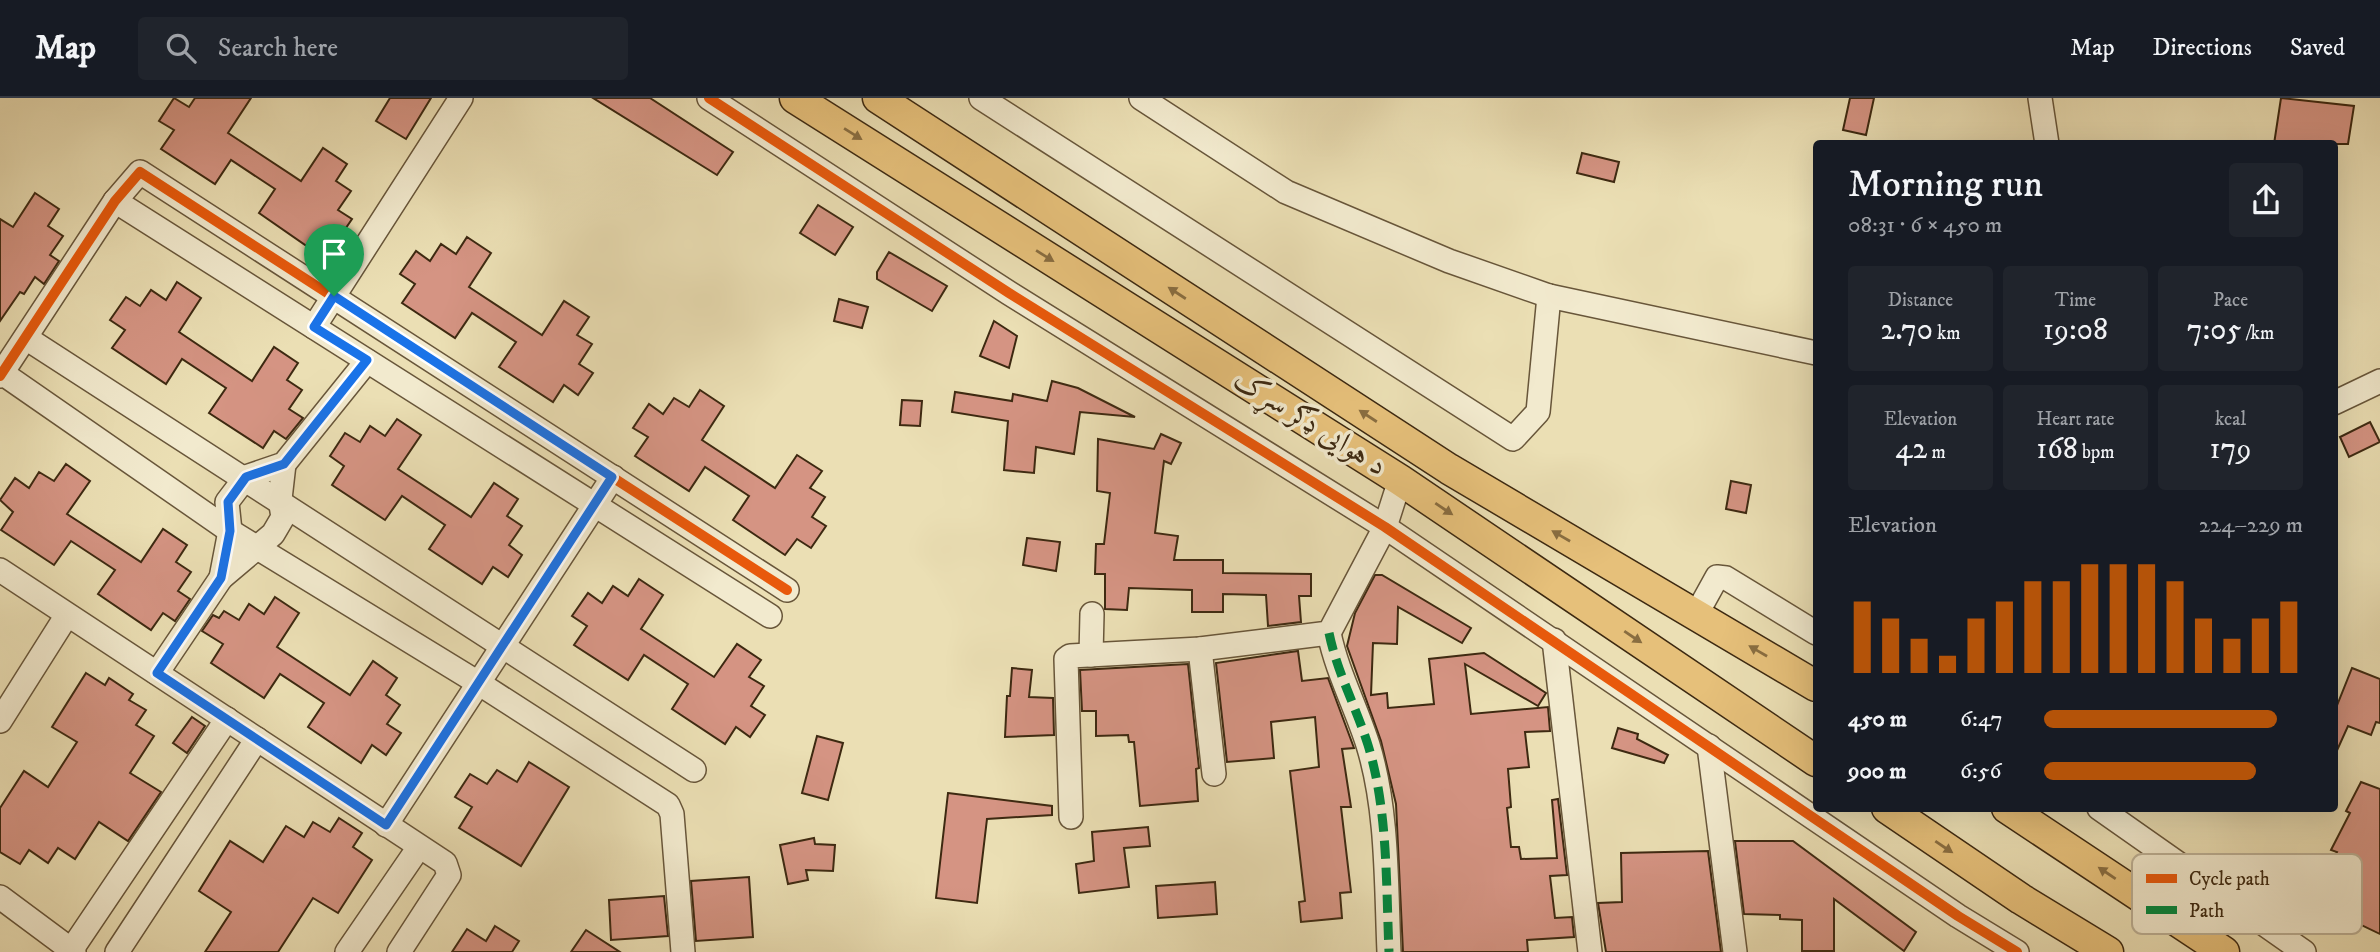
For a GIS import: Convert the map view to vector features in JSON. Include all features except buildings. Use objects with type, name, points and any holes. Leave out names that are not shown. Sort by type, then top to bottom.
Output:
[{"type":"main road","name":"د هوایی ډګر سړک","points":[[795,98],[1400,480],[1813,759]]},
{"type":"main road","name":"د هوایی ډګر سړک","points":[[878,98],[1449,469],[1813,684]]},
{"type":"main road","points":[[1893,812],[2021,899],[2108,952]]},
{"type":"main road","points":[[2013,812],[2132,891]]},
{"type":"main road","points":[[2197,934],[2224,952]]},
{"type":"street","points":[[314,327],[461,98]]},
{"type":"street","points":[[981,98],[1513,439],[1538,412],[1549,296]]},
{"type":"street","points":[[1141,98],[1286,192],[1449,261],[1549,296],[1813,352]]},
{"type":"street","points":[[2040,98],[2047,140]]},
{"type":"street","points":[[716,100],[1009,293],[1385,527],[1958,916],[2017,952]]},
{"type":"street","points":[[683,952],[672,814],[668,805],[480,684],[230,531],[1,374],[115,201],[140,172],[787,590]]},
{"type":"street","points":[[115,201],[770,616]]},
{"type":"street","points":[[26,338],[246,477],[694,770]]},
{"type":"street","points":[[157,673],[221,578],[273,534],[282,517],[280,499],[284,464],[367,360]]},
{"type":"street","points":[[2338,401],[2380,381]]},
{"type":"street","points":[[221,578],[230,531],[228,502],[246,477],[284,464]]},
{"type":"street","points":[[386,825],[612,477]]},
{"type":"street","points":[[1389,952],[1380,794],[1368,745],[1335,660],[1329,634],[1385,527],[1400,480]]},
{"type":"street","points":[[0,570],[445,863],[449,875],[399,952]]},
{"type":"street","points":[[1696,615],[1717,577],[1726,578],[1813,631]]},
{"type":"street","points":[[1091,655],[1092,614]]},
{"type":"street","points":[[0,721],[68,615]]},
{"type":"street","points":[[1071,817],[1066,659],[1070,656],[1200,649],[1329,634]]},
{"type":"street","points":[[1554,640],[1590,952]]},
{"type":"street","points":[[1200,649],[1214,774]]},
{"type":"street","points":[[0,897],[71,951],[226,719]]},
{"type":"street","points":[[117,952],[257,739]]},
{"type":"street","points":[[1709,746],[1735,952]]},
{"type":"street","points":[[2105,812],[2164,854]]},
{"type":"street","points":[[347,952],[419,846]]},
{"type":"street","points":[[2278,934],[2304,952]]},
{"type":"marked path","points":[[1329,633],[1375,770],[1383,821],[1389,952]]},
{"type":"cycle path","points":[[709,98],[1009,293],[1385,527],[1958,916],[2017,952]]},
{"type":"cycle path","points":[[0,376],[115,201],[140,172],[787,590]]},
{"type":"route","points":[[334,296],[612,477],[386,825],[157,673],[221,578],[230,531],[226,509],[228,502],[246,477],[284,464],[367,360],[314,327],[334,296]]}]
